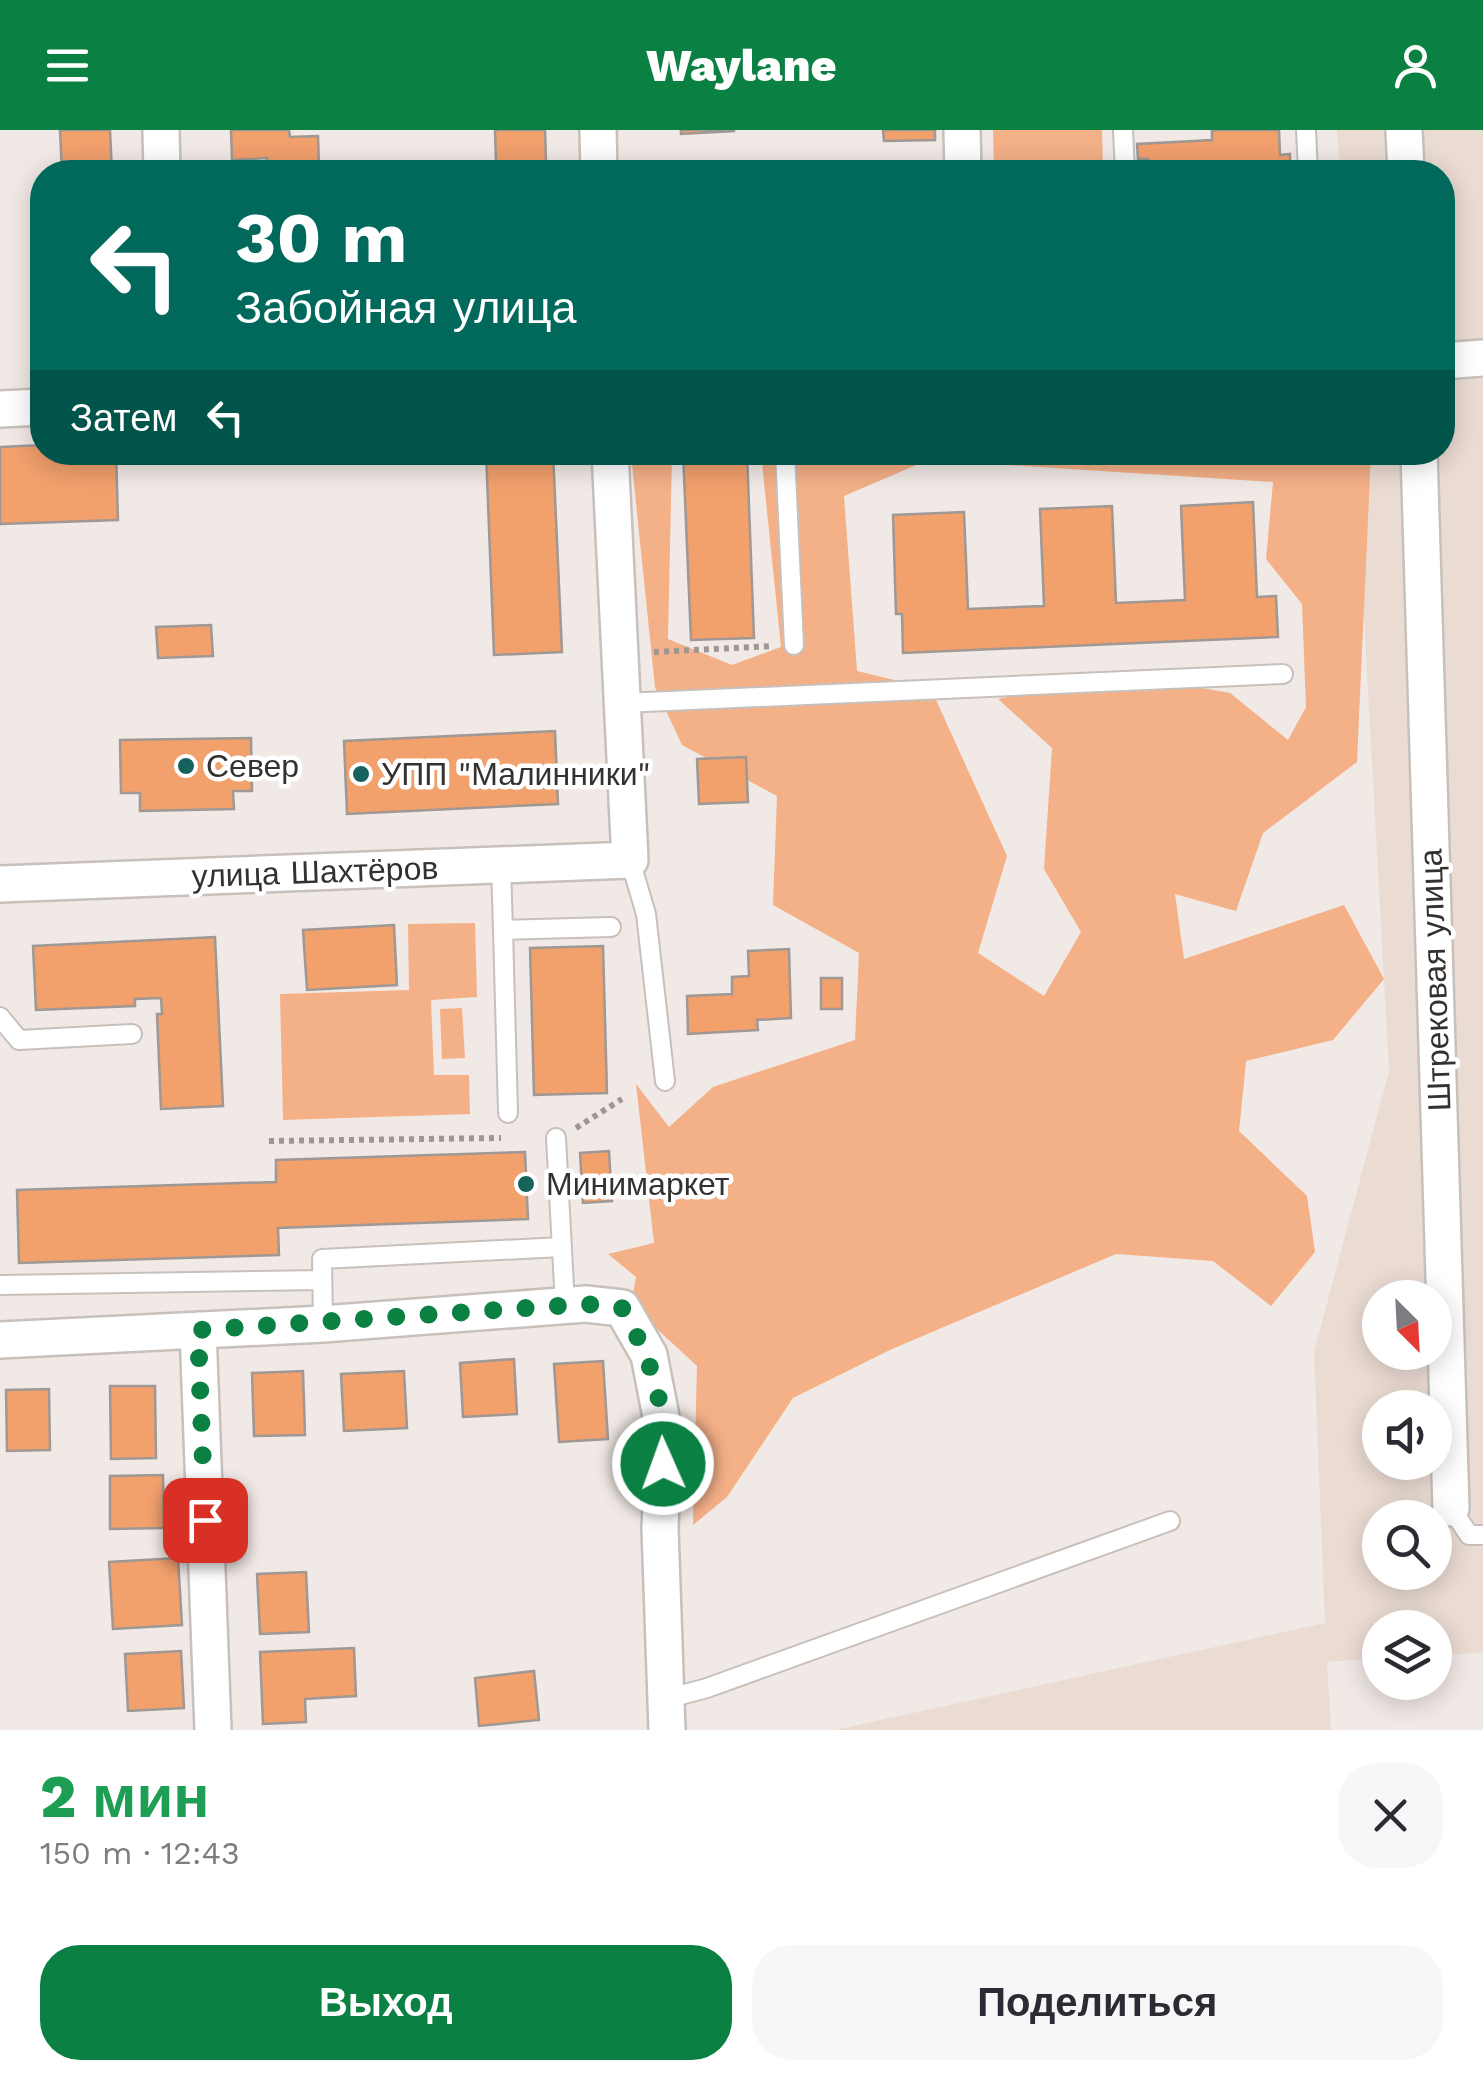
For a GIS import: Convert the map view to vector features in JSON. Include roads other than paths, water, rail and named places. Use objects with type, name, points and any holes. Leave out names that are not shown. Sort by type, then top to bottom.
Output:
[{"type":"street","points":[[161,130],[162,160]]},
{"type":"street","points":[[598,130],[599,160]]},
{"type":"street","points":[[962,130],[963,160]]},
{"type":"street","points":[[1404,130],[1405,160]]},
{"type":"street","points":[[1455,361],[1483,358]]},
{"type":"street","points":[[0,409],[30,408]]},
{"type":"street","points":[[611,465],[630,860]]},
{"type":"street","name":"Штрековая улица","points":[[1419,465],[1451,1500]]},
{"type":"street","name":"улица Шахтёров","points":[[0,884],[630,860]]},
{"type":"street","points":[[0,1340],[323,1324],[576,1305],[622,1308],[648,1355],[664,1432],[660,1528],[667,1714]]},
{"type":"street","points":[[198,1330],[213,1730]]},
{"type":"lane","points":[[1123,130],[1124,160]]},
{"type":"lane","points":[[1306,130],[1307,160]]},
{"type":"lane","points":[[786,465],[794,645]]},
{"type":"lane","points":[[622,703],[1283,674]]},
{"type":"lane","points":[[630,860],[646,914],[665,1081]]},
{"type":"lane","points":[[502,865],[508,1112]]},
{"type":"lane","points":[[504,930],[611,926]]},
{"type":"lane","points":[[0,1017],[19,1040],[132,1034]]},
{"type":"lane","points":[[556,1138],[562,1247],[576,1305]]},
{"type":"lane","points":[[323,1324],[322,1259],[562,1247]]},
{"type":"lane","points":[[0,1285],[322,1280]]},
{"type":"lane","points":[[1452,1510],[1469,1536],[1483,1535]]},
{"type":"lane","points":[[667,1714],[726,1681],[1170,1521]]},
{"type":"place","name":"Север","points":[[186,766]]},
{"type":"place","name":"УПП \"Малинники\"","points":[[361,774]]},
{"type":"place","name":"Минимаркет","points":[[526,1184]]}]
